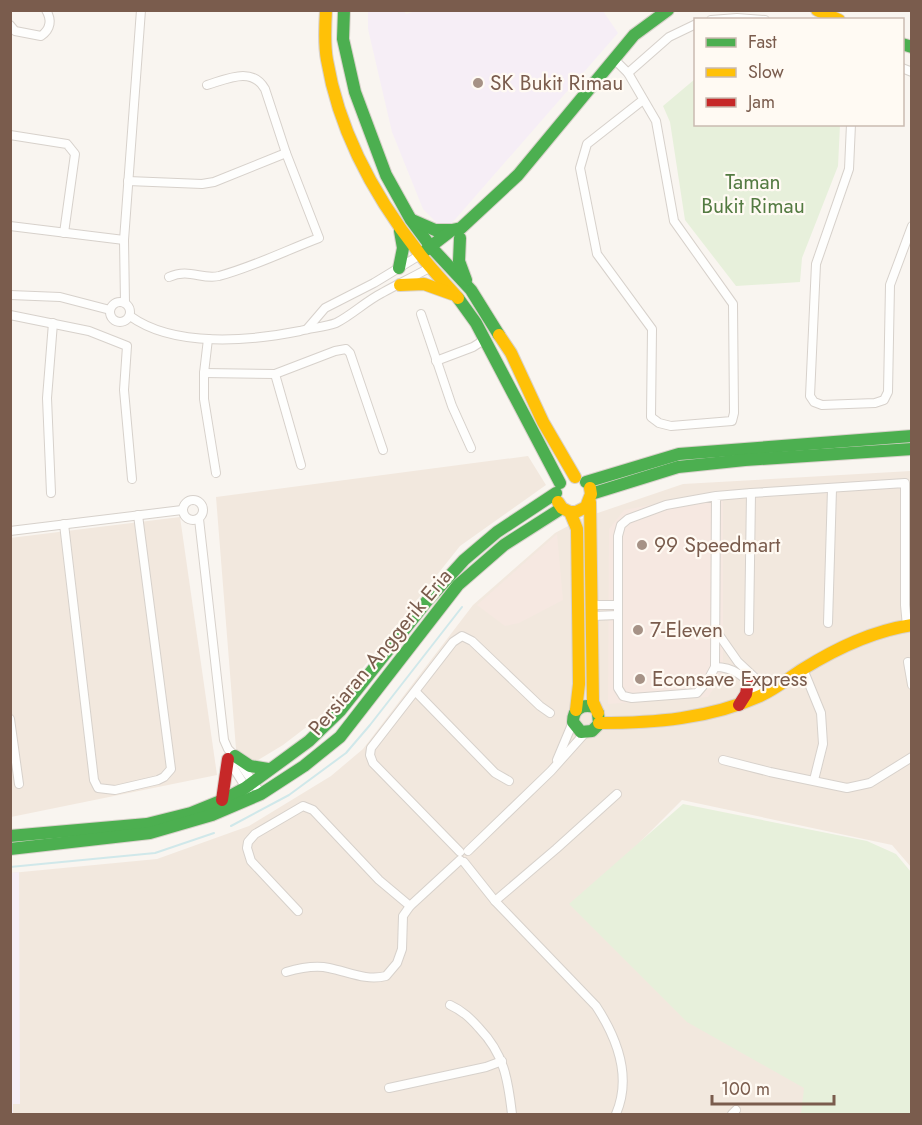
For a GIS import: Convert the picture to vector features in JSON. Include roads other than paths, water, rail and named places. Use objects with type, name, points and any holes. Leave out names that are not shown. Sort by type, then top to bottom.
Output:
[{"type":"main road","points":[[326,10],[327,61],[345,125],[375,189],[420,255],[458,297],[476,323],[558,488]]},
{"type":"main road","points":[[344,10],[343,39],[355,92],[386,175],[411,220],[431,247],[471,290]]},
{"type":"main road","points":[[430,267],[458,232],[518,175],[634,35],[668,10]]},
{"type":"main road","points":[[817,10],[835,18]]},
{"type":"main road","points":[[411,220],[435,230],[458,232]]},
{"type":"main road","points":[[399,226],[403,248],[399,268]]},
{"type":"main road","points":[[420,255],[458,232]]},
{"type":"main road","points":[[458,232],[459,261],[471,290],[511,353],[543,422],[580,479],[590,498],[597,715],[594,731],[585,733],[577,729],[574,716],[579,684],[577,529],[556,498],[558,488],[565,479],[580,479],[679,454],[912,436]]},
{"type":"main road","points":[[400,285],[424,284],[441,288],[458,297]]},
{"type":"main road","points":[[566,510],[582,510],[590,498],[678,467],[745,460],[912,449]]},
{"type":"main road","name":"Persiaran Anggerik Eria","points":[[10,836],[131,826],[189,813],[253,790],[268,769],[298,750],[335,717],[362,688],[423,607],[464,560],[558,488]]},
{"type":"main road","name":"Persiaran Anggerik Eria","points":[[10,849],[150,833],[212,816],[253,790],[304,766],[340,737],[458,585],[504,545],[566,510]]},
{"type":"main road","points":[[574,716],[584,705],[597,715],[630,722],[688,719],[739,705],[765,694],[839,647],[909,625]]},
{"type":"main road","points":[[739,705],[746,694],[748,682]]},
{"type":"main road","points":[[222,800],[231,755],[250,766],[268,769]]},
{"type":"street","points":[[10,26],[15,31],[41,36],[48,31],[50,24],[46,10]]},
{"type":"street","points":[[125,303],[124,240],[141,10]]},
{"type":"street","points":[[628,73],[669,37],[694,25]]},
{"type":"street","points":[[613,58],[628,73],[656,121],[674,221],[733,304],[734,413],[732,421],[671,426],[659,423],[651,417],[652,329],[597,254],[580,168],[587,144],[643,100]]},
{"type":"street","points":[[169,277],[177,273],[216,276],[319,238],[261,82],[255,77],[243,75],[207,85]]},
{"type":"street","points":[[851,126],[849,169],[816,264],[810,396],[814,402],[822,405],[875,403],[884,400],[888,392],[890,285],[912,225]]},
{"type":"street","points":[[10,135],[68,144],[75,154],[64,233]]},
{"type":"street","points":[[128,181],[202,184],[214,182],[286,153]]},
{"type":"street","points":[[10,226],[124,240]]},
{"type":"street","points":[[307,329],[325,308],[420,255]]},
{"type":"street","points":[[130,316],[163,331],[208,339],[266,337],[335,323],[382,293],[430,267]]},
{"type":"street","points":[[10,295],[60,297],[110,310]]},
{"type":"street","points":[[344,297],[354,312]]},
{"type":"street","points":[[116,302],[125,303],[130,308],[130,316],[124,322],[116,322],[110,310],[116,302]]},
{"type":"street","points":[[421,314],[452,406],[471,448]]},
{"type":"street","points":[[10,315],[89,332],[127,346],[124,390],[132,479]]},
{"type":"street","points":[[51,493],[47,398],[53,323]]},
{"type":"street","points":[[208,339],[204,399],[216,472]]},
{"type":"street","points":[[436,361],[473,347],[484,340]]},
{"type":"street","points":[[204,373],[275,374],[335,351],[346,350],[352,359],[383,450]]},
{"type":"street","points":[[275,374],[301,465]]},
{"type":"street","points":[[716,496],[715,667],[697,693],[665,697],[622,696],[618,688],[618,536],[621,525],[628,519],[666,505],[716,496],[905,483],[905,605],[909,625]]},
{"type":"street","points":[[828,623],[832,489]]},
{"type":"street","points":[[749,631],[751,493]]},
{"type":"street","points":[[10,531],[182,510],[189,501],[198,502],[203,510],[199,519],[224,740],[253,790]]},
{"type":"street","points":[[182,510],[183,516],[189,520],[199,519]]},
{"type":"street","points":[[64,524],[94,780],[98,788],[109,790],[158,780],[165,777],[171,769],[138,515]]},
{"type":"street","points":[[593,611],[618,610]]},
{"type":"street","points":[[717,632],[765,694]]},
{"type":"street","points":[[550,713],[472,641],[462,636],[453,642],[371,748],[371,759],[463,856],[495,901],[596,1006],[608,1023],[617,1043],[622,1069],[623,1092],[616,1114]]},
{"type":"street","points":[[908,662],[912,685]]},
{"type":"street","points":[[715,667],[733,669],[765,694]]},
{"type":"street","points":[[803,669],[821,713],[823,744],[814,780]]},
{"type":"street","points":[[416,692],[495,773],[509,781]]},
{"type":"street","points":[[551,771],[574,716]]},
{"type":"street","points":[[10,719],[19,784]]},
{"type":"street","points":[[286,972],[300,968],[324,967],[364,977],[386,976],[397,963],[402,949],[403,916],[410,906],[551,771],[585,733]]},
{"type":"street","points":[[723,760],[847,788],[870,783],[912,757]]},
{"type":"street","points":[[495,901],[617,794]]},
{"type":"street","points":[[298,911],[251,861],[247,848],[248,842],[255,834],[303,807],[313,810],[379,880],[410,906]]},
{"type":"street","points":[[450,1005],[463,1011],[491,1041],[502,1061],[509,1087],[512,1114]]},
{"type":"street","points":[[389,1088],[486,1067],[502,1061]]},
{"type":"waterway","points":[[231,826],[289,795],[346,753],[462,607]]},
{"type":"waterway","points":[[10,867],[155,853],[214,833]]},
{"type":"place","name":"SK Bukit Rimau","points":[[478,83]]},
{"type":"place","name":"99 Speedmart","points":[[642,545]]},
{"type":"place","name":"7-Eleven","points":[[638,630]]},
{"type":"place","name":"Econsave Express","points":[[640,679]]},
{"type":"park label","name":"Taman Bukit Rimau","points":[[753,194]]}]
